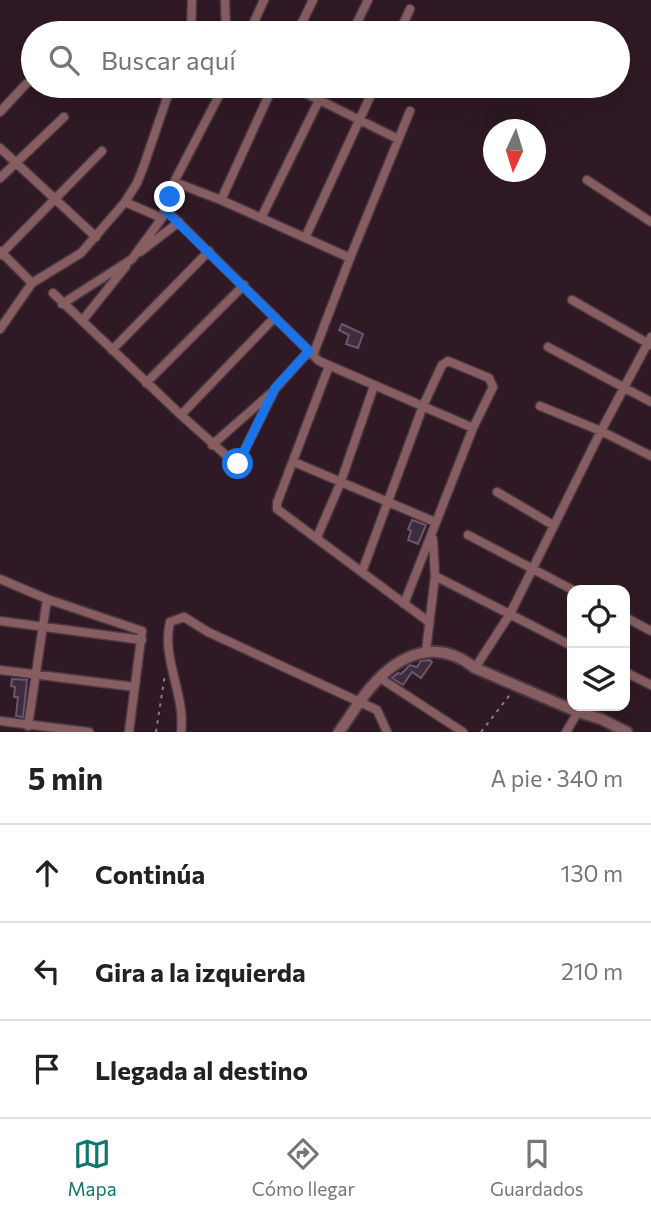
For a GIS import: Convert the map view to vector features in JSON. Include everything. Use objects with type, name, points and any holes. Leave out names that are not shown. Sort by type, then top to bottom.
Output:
[{"type":"street","points":[[191,21],[192,0]]},
{"type":"street","points":[[225,0],[226,21]]},
{"type":"street","points":[[254,21],[264,0]]},
{"type":"street","points":[[303,21],[313,0]]},
{"type":"street","points":[[358,21],[369,0]]},
{"type":"street","points":[[404,21],[410,9]]},
{"type":"street","points":[[0,111],[21,89]]},
{"type":"street","points":[[0,329],[32,283],[81,253],[125,202],[140,176],[167,98]]},
{"type":"street","points":[[82,321],[164,214],[174,182],[219,98]]},
{"type":"street","points":[[221,200],[268,98]]},
{"type":"street","points":[[261,218],[320,98],[398,139]]},
{"type":"street","points":[[305,238],[368,98]]},
{"type":"street","points":[[212,445],[311,353],[410,111]]},
{"type":"street","points":[[0,178],[64,117]]},
{"type":"street","points":[[0,148],[96,237]]},
{"type":"street","points":[[32,283],[1,253],[102,151]]},
{"type":"street","points":[[587,180],[651,222]]},
{"type":"street","points":[[174,182],[221,200],[350,258]]},
{"type":"street","points":[[125,202],[164,214],[179,222],[311,353],[329,366],[473,428]]},
{"type":"street","points":[[62,304],[132,259],[179,222]]},
{"type":"street","points":[[112,350],[209,251]]},
{"type":"street","points":[[146,383],[244,285]]},
{"type":"street","points":[[53,293],[234,465],[238,464],[275,388]]},
{"type":"street","points":[[475,668],[510,614],[601,431],[650,342],[572,300]]},
{"type":"street","points":[[181,415],[275,317]]},
{"type":"street","points":[[548,347],[651,402]]},
{"type":"street","points":[[362,572],[423,406],[445,362],[489,378],[493,387],[473,428],[435,522],[435,576],[426,651]]},
{"type":"street","points":[[329,366],[276,507],[429,622]]},
{"type":"street","points":[[317,537],[341,484],[374,386]]},
{"type":"street","points":[[540,407],[601,431],[651,456]]},
{"type":"street","points":[[294,462],[435,522]]},
{"type":"street","points":[[496,492],[553,525]]},
{"type":"street","points":[[404,604],[433,535]]},
{"type":"street","points":[[468,535],[567,587]]},
{"type":"street","points":[[435,576],[567,643]]},
{"type":"street","points":[[0,579],[47,599],[142,631],[129,732]]},
{"type":"street","points":[[28,726],[47,599]]},
{"type":"street","points":[[181,732],[182,720],[170,665],[167,635],[170,622],[178,617],[184,617],[208,632],[360,700],[377,710],[387,732]]},
{"type":"street","points":[[630,620],[651,631]]},
{"type":"street","points":[[0,621],[142,640]]},
{"type":"street","points":[[342,731],[360,700],[397,664],[426,651],[441,651],[627,732]]},
{"type":"street","points":[[0,670],[135,687]]},
{"type":"street","points":[[630,674],[651,685]]},
{"type":"street","points":[[380,678],[463,732]]},
{"type":"street","points":[[566,732],[578,712]]},
{"type":"street","points":[[0,721],[89,732]]},
{"type":"path","points":[[156,732],[166,672]]},
{"type":"path","points":[[481,732],[517,685]]},
{"type":"building","points":[[342,324],[363,334],[358,348],[346,344],[349,335],[339,330]]},
{"type":"building","points":[[412,520],[426,525],[418,544],[408,540],[411,531],[408,529]]},
{"type":"building","points":[[421,661],[432,662],[421,678],[412,672],[403,685],[392,678],[410,665],[417,667]]},
{"type":"building","points":[[12,679],[27,680],[23,717],[16,716],[18,697],[14,697]]},
{"type":"route","points":[[170,197],[166,211],[309,351],[275,388],[238,464]]}]
